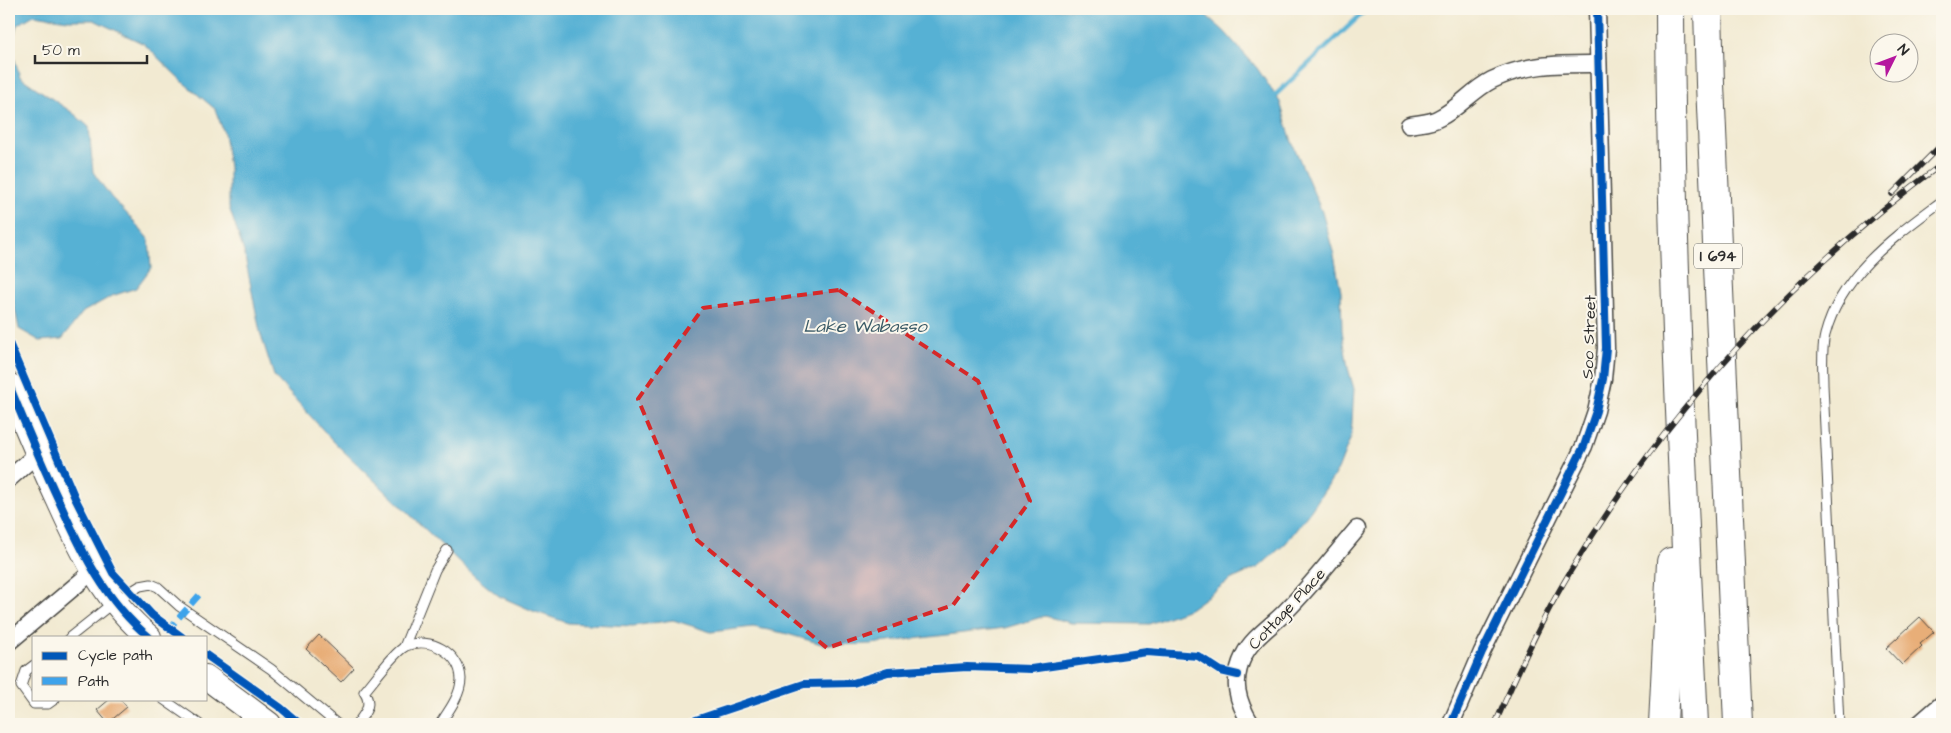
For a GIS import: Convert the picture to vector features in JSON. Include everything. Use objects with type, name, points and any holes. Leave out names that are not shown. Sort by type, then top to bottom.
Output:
[{"type":"highway","name":"I 694","points":[[1670,9],[1682,466],[1694,724]]},
{"type":"highway","name":"I 694","points":[[1708,9],[1710,94],[1739,718]]},
{"type":"highway","points":[[1664,724],[1672,526],[1682,466]]},
{"type":"street","name":"Soo Street","points":[[1451,724],[1482,652],[1584,446],[1596,411],[1603,379],[1606,323],[1597,9]]},
{"type":"street","points":[[1409,125],[1439,119],[1471,93],[1492,80],[1513,71],[1536,65],[1598,64]]},
{"type":"street","points":[[9,385],[37,454],[83,554],[114,602],[148,636]]},
{"type":"street","points":[[9,479],[37,454]]},
{"type":"street","name":"Cottage Place","points":[[1251,724],[1236,694],[1238,675],[1244,655],[1256,639],[1286,611],[1357,529]]},
{"type":"street","points":[[9,642],[93,571]]},
{"type":"street","points":[[208,679],[269,724]]},
{"type":"street","points":[[1919,724],[1942,704]]},
{"type":"lane","points":[[1839,724],[1823,385],[1824,336],[1836,305],[1857,273],[1897,235],[1942,201]]},
{"type":"lane","points":[[357,724],[368,709],[369,699],[364,692],[404,647],[435,570],[448,550]]},
{"type":"lane","points":[[71,636],[114,602],[140,586],[150,584],[158,587],[179,606],[271,669],[337,724]]},
{"type":"lane","points":[[404,647],[426,643],[441,647],[458,667],[461,680],[458,693],[450,710],[440,724]]},
{"type":"lane","points":[[32,667],[26,672],[20,686],[34,704],[48,704],[53,700]]},
{"type":"lane","points":[[164,700],[198,724]]},
{"type":"highlighted area","points":[[839,290],[978,381],[1030,501],[953,605],[827,648],[697,540],[638,399],[703,308]]},
{"type":"water","name":"Lake Wabasso","points":[[9,9],[1199,9],[1224,31],[1257,68],[1280,102],[1292,142],[1322,212],[1334,255],[1341,292],[1342,330],[1348,368],[1354,389],[1351,437],[1338,470],[1286,543],[1259,567],[1230,580],[1191,608],[1149,624],[1071,623],[1045,616],[1005,628],[871,644],[825,645],[784,633],[753,627],[711,632],[673,620],[633,626],[568,623],[533,611],[499,596],[474,576],[333,441],[274,376],[260,332],[244,252],[229,207],[229,167],[224,133],[215,109],[184,83],[144,44],[94,20],[68,20],[34,15],[17,25],[11,47],[20,77],[73,113],[89,127],[93,172],[111,197],[149,240],[151,268],[136,288],[112,296],[83,312],[62,339],[40,341],[19,329],[13,299],[9,256]]},
{"type":"building","points":[[1920,617],[1934,632],[1920,644],[1922,646],[1902,665],[1886,648]]},
{"type":"building","points":[[319,635],[354,668],[341,682],[306,649]]},
{"type":"building","points":[[109,700],[121,700],[127,707],[108,723],[97,710]]},
{"type":"waterway","points":[[1271,99],[1367,9]]},
{"type":"railway","points":[[1892,194],[1942,144]]},
{"type":"railway","points":[[1495,724],[1530,647],[1570,572],[1607,514],[1647,457],[1690,402],[1736,349],[1784,299],[1887,206],[1942,164]]},
{"type":"marked path","points":[[167,631],[200,594]]},
{"type":"cycle path","points":[[1451,724],[1482,652],[1584,446],[1596,411],[1603,379],[1606,348],[1597,9]]},
{"type":"cycle path","points":[[9,343],[75,498],[113,573],[152,615],[181,636]]},
{"type":"cycle path","points":[[9,385],[46,472],[86,557],[107,592],[133,623],[148,636]]},
{"type":"cycle path","points":[[684,724],[804,684],[853,683],[888,672],[967,667],[1031,669],[1147,652],[1198,656],[1221,671],[1238,675]]},
{"type":"cycle path","points":[[208,656],[281,708],[300,724]]}]
